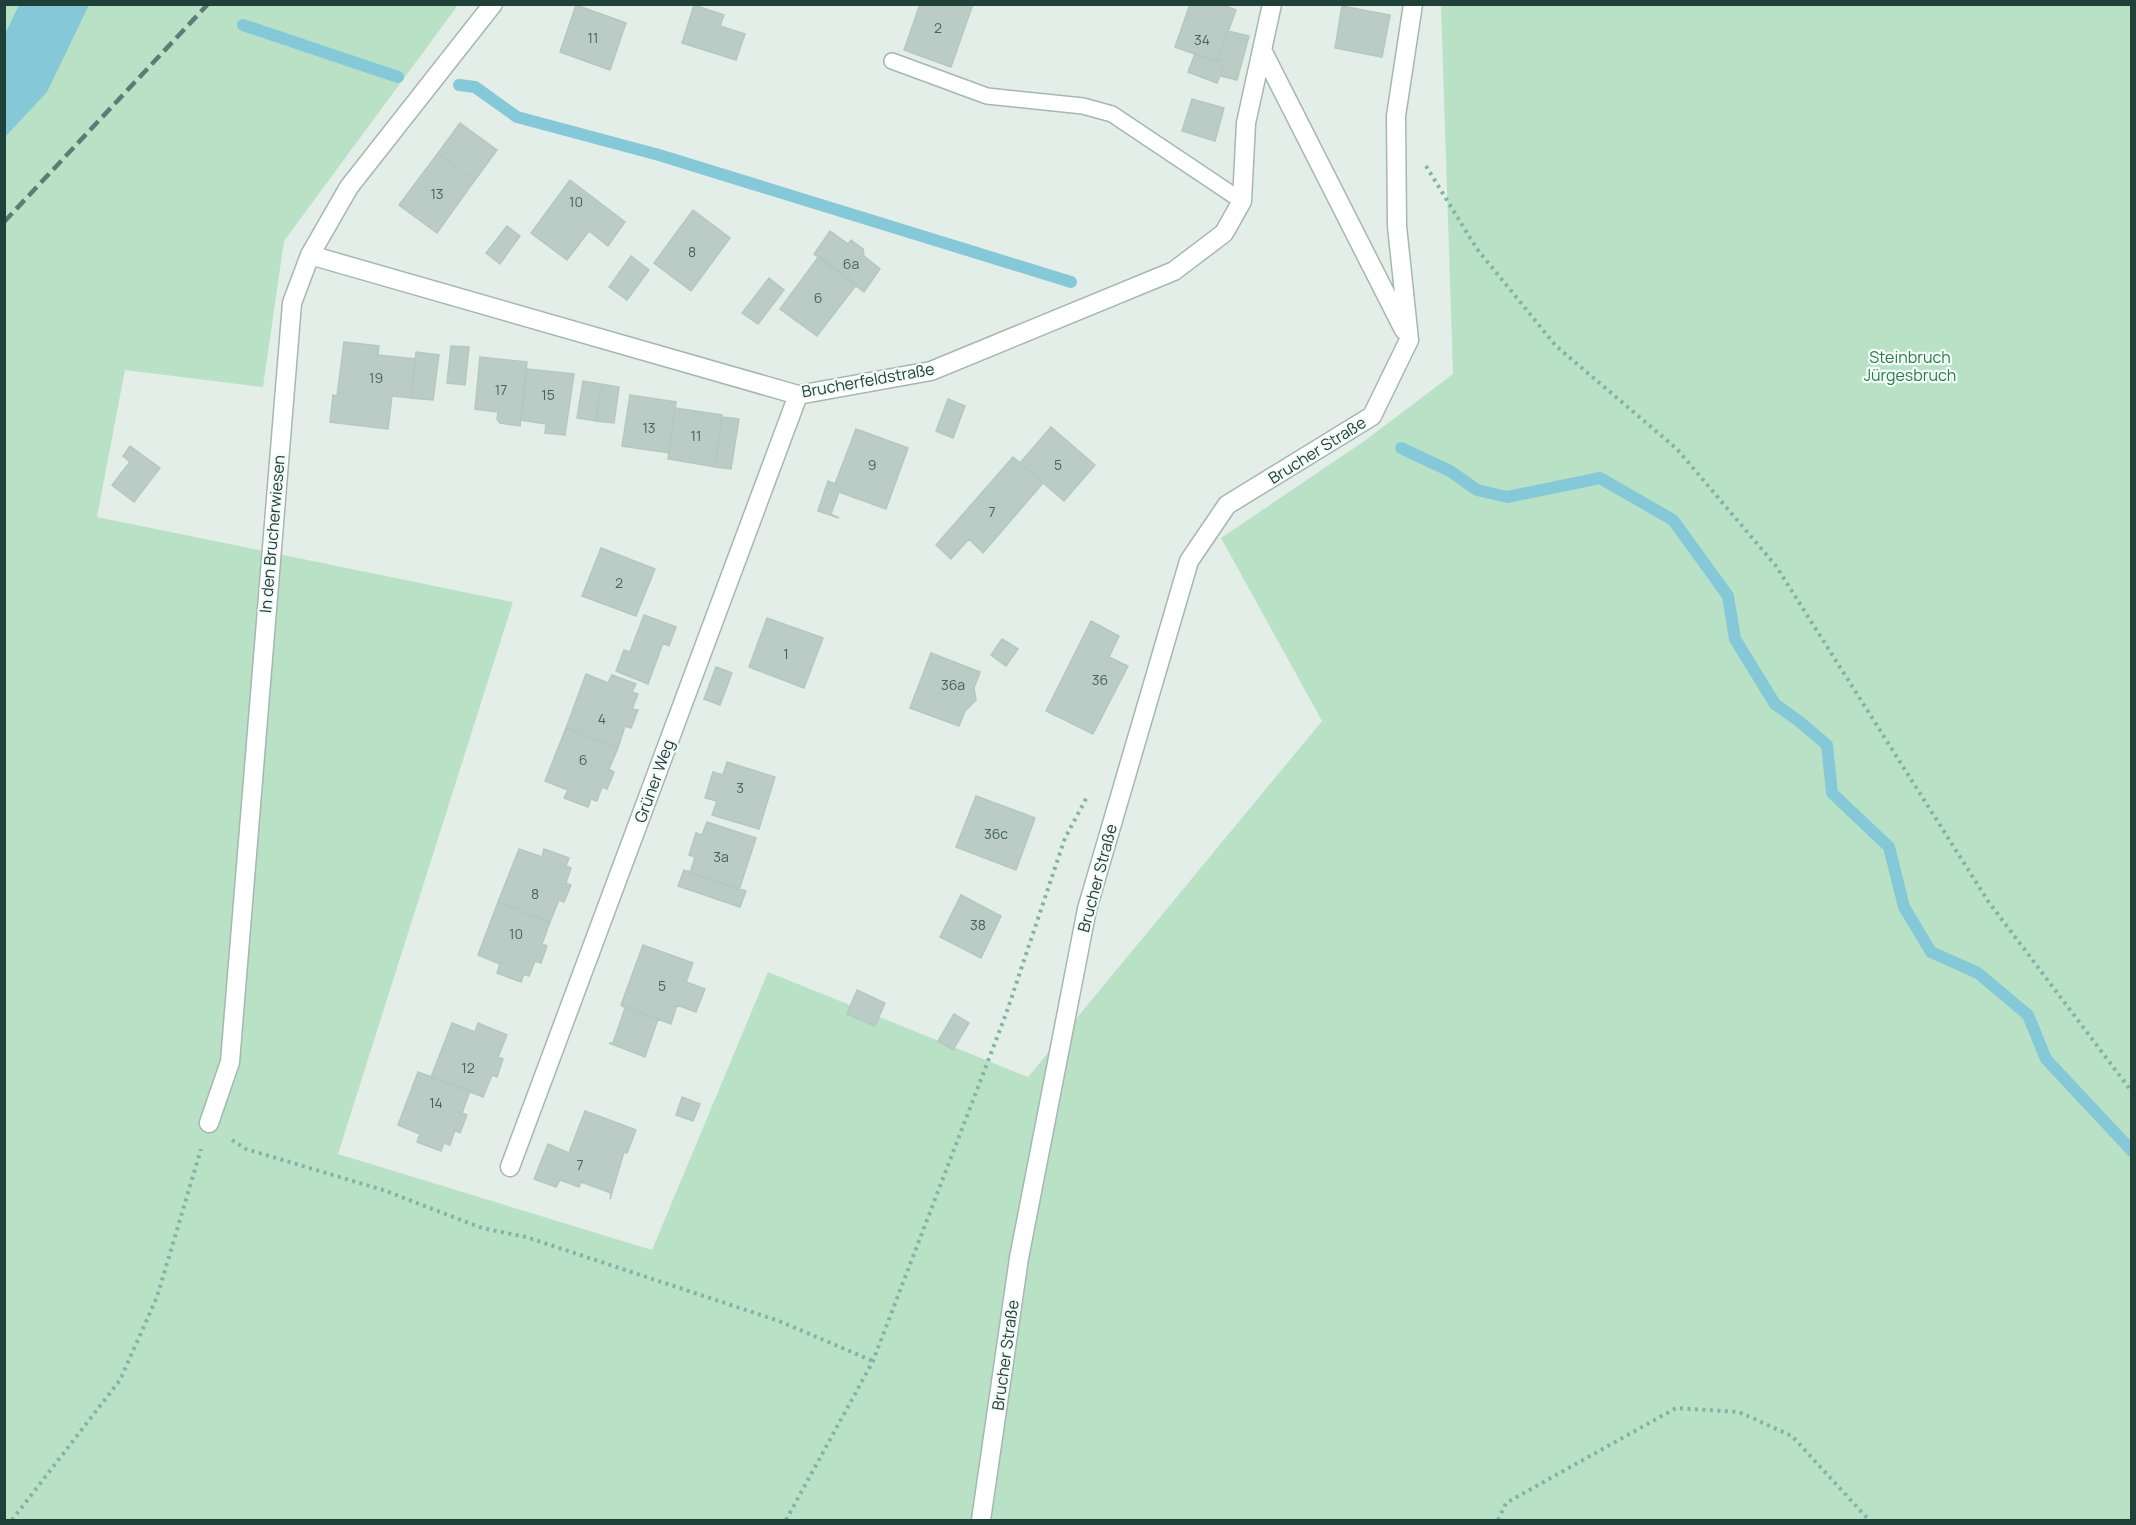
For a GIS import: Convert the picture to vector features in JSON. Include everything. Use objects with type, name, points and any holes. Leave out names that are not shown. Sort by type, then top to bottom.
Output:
[{"type":"street","name":"In den Brucherwiesen","points":[[209,1123],[230,1062],[292,303],[310,255],[350,187],[493,4]]},
{"type":"street","points":[[1272,4],[1262,50],[1409,340]]},
{"type":"street","points":[[1409,340],[1397,226],[1396,116],[1413,4]]},
{"type":"street","name":"Brucherfeldstraße","points":[[310,255],[798,395],[931,371],[1174,271],[1224,233],[1242,201],[1246,123],[1262,50]]},
{"type":"street","name":"Brucher Straße","points":[[981,1521],[1019,1258],[1087,909],[1189,561],[1227,505],[1372,416],[1409,340]]},
{"type":"street","name":"Grüner Weg","points":[[510,1167],[798,395]]},
{"type":"lane","points":[[892,61],[961,84],[987,96],[1083,106],[1112,114],[1242,201]]},
{"type":"path","points":[[1420,157],[1477,249],[1556,346],[1677,448],[1776,566],[1988,901],[2132,1092]]},
{"type":"path","points":[[786,1521],[873,1361],[1006,1014],[1065,838],[1088,796]]},
{"type":"path","points":[[12,1521],[120,1380],[157,1297],[209,1123],[246,1149],[383,1190],[482,1228],[526,1237],[768,1317],[873,1361]]},
{"type":"path","points":[[1497,1521],[1506,1503],[1676,1408],[1739,1412],[1792,1436],[1869,1521]]},
{"type":"green space","name":"Steinbruch Jürgesbruch","points":[[5,5],[458,5],[284,241],[263,387],[125,370],[97,517],[513,602],[338,1154],[652,1250],[768,972],[1028,1077],[1322,721],[1221,538],[1363,442],[1453,374],[1441,5],[2131,5],[2131,1520],[5,1520]]},
{"type":"water","points":[[19,5],[89,5],[47,92],[5,137],[5,34]]},
{"type":"building","points":[[920,4],[973,4],[951,67],[904,50]]},
{"type":"building","points":[[1190,4],[1220,4],[1236,10],[1217,62],[1175,47]]},
{"type":"building","points":[[576,5],[626,23],[610,70],[560,52]]},
{"type":"building","points":[[694,5],[724,15],[720,26],[745,34],[736,60],[682,43]]},
{"type":"building","points":[[1342,6],[1390,15],[1382,57],[1335,48]]},
{"type":"building","points":[[1228,31],[1249,36],[1237,80],[1220,76],[1225,62],[1218,60]]},
{"type":"building","points":[[1195,54],[1225,62],[1217,83],[1188,72]]},
{"type":"building","points":[[1192,99],[1224,108],[1215,141],[1182,131]]},
{"type":"building","points":[[460,123],[497,150],[475,180],[438,153]]},
{"type":"building","points":[[438,153],[475,180],[437,233],[399,205]]},
{"type":"building","points":[[570,180],[625,222],[608,246],[589,231],[567,260],[531,233]]},
{"type":"building","points":[[693,210],[730,238],[691,291],[654,263]]},
{"type":"building","points":[[507,226],[520,236],[500,264],[486,253]]},
{"type":"building","points":[[830,231],[848,244],[851,240],[863,249],[864,256],[880,269],[864,292],[814,254]]},
{"type":"building","points":[[631,256],[649,270],[627,300],[609,287]]},
{"type":"building","points":[[819,256],[857,284],[817,336],[780,309]]},
{"type":"building","points":[[769,278],[784,290],[758,324],[742,313]]},
{"type":"building","points":[[344,342],[379,346],[378,355],[415,359],[411,398],[392,396],[388,429],[330,422],[333,395],[337,396]]},
{"type":"building","points":[[451,346],[469,347],[465,385],[447,383]]},
{"type":"building","points":[[416,352],[439,355],[433,400],[411,398]]},
{"type":"building","points":[[480,357],[527,362],[520,426],[500,423],[497,419],[498,412],[475,409]]},
{"type":"building","points":[[527,369],[574,374],[565,435],[545,433],[546,424],[521,420]]},
{"type":"building","points":[[583,381],[601,384],[596,421],[577,418]]},
{"type":"building","points":[[601,384],[619,387],[614,423],[596,421]]},
{"type":"building","points":[[630,395],[676,402],[669,453],[622,446]]},
{"type":"building","points":[[948,399],[965,406],[953,438],[936,431]]},
{"type":"building","points":[[675,408],[722,415],[715,467],[668,459]]},
{"type":"building","points":[[722,417],[739,419],[731,469],[715,467]]},
{"type":"building","points":[[1051,427],[1095,465],[1064,501],[1020,463]]},
{"type":"building","points":[[856,429],[908,448],[886,509],[839,492],[831,514],[839,518],[818,511],[828,481],[835,484]]},
{"type":"building","points":[[130,446],[160,468],[134,502],[112,485],[130,462],[123,456]]},
{"type":"building","points":[[1013,457],[1043,483],[983,553],[969,539],[951,559],[936,545]]},
{"type":"building","points":[[601,548],[655,569],[636,616],[582,596]]},
{"type":"building","points":[[644,615],[676,627],[669,646],[663,643],[648,684],[616,671],[624,650],[630,652]]},
{"type":"building","points":[[767,618],[823,638],[804,688],[749,667]]},
{"type":"building","points":[[1091,621],[1119,636],[1109,657],[1128,666],[1093,734],[1046,711]]},
{"type":"building","points":[[1002,639],[1018,649],[1006,666],[991,655]]},
{"type":"building","points":[[931,653],[980,672],[974,688],[976,700],[965,711],[959,726],[910,708]]},
{"type":"building","points":[[716,667],[732,673],[720,705],[704,699]]},
{"type":"building","points":[[586,674],[608,683],[612,675],[636,684],[632,692],[638,694],[632,709],[638,710],[631,728],[625,726],[618,748],[566,728]]},
{"type":"building","points":[[566,728],[618,748],[609,769],[614,772],[607,789],[602,787],[597,801],[591,799],[588,807],[564,798],[568,790],[545,781]]},
{"type":"building","points":[[727,762],[775,777],[759,829],[712,815],[717,801],[705,798],[713,772],[723,775]]},
{"type":"building","points":[[976,796],[1035,818],[1016,870],[956,847]]},
{"type":"building","points":[[707,822],[756,838],[739,890],[690,873],[695,857],[689,855],[696,833],[702,835]]},
{"type":"building","points":[[519,849],[542,857],[544,849],[569,858],[566,866],[571,868],[566,883],[571,885],[564,902],[559,900],[550,922],[498,902]]},
{"type":"building","points":[[684,870],[746,891],[740,907],[678,886]]},
{"type":"building","points":[[961,895],[1001,916],[981,958],[940,937]]},
{"type":"building","points":[[498,902],[550,922],[542,944],[547,946],[541,963],[535,961],[529,976],[524,974],[521,982],[497,973],[500,964],[478,955]]},
{"type":"building","points":[[643,945],[693,963],[686,982],[705,989],[696,1012],[677,1005],[671,1024],[621,1005]]},
{"type":"building","points":[[857,990],[885,1003],[875,1026],[847,1014]]},
{"type":"building","points":[[621,1005],[658,1019],[645,1057],[609,1043],[613,1043],[625,1008]]},
{"type":"building","points":[[954,1014],[969,1023],[953,1050],[938,1041]]},
{"type":"building","points":[[452,1023],[475,1032],[478,1023],[507,1035],[498,1057],[503,1059],[497,1077],[492,1075],[483,1097],[431,1077]]},
{"type":"building","points":[[418,1072],[470,1091],[462,1113],[467,1115],[460,1133],[455,1130],[450,1145],[444,1143],[441,1151],[417,1142],[420,1134],[398,1125]]},
{"type":"building","points":[[682,1097],[700,1104],[693,1121],[676,1115]]},
{"type":"building","points":[[585,1111],[636,1130],[627,1153],[624,1152],[610,1199],[611,1193],[581,1182],[579,1187],[560,1180],[556,1187],[534,1179],[548,1144],[569,1153]]},
{"type":"waterway","points":[[243,25],[398,77]]},
{"type":"waterway","points":[[459,85],[475,87],[517,117],[659,155],[1071,282]]},
{"type":"waterway","points":[[1401,448],[1450,471],[1477,490],[1507,497],[1600,478],[1673,520],[1728,596],[1735,639],[1775,704],[1827,745],[1832,793],[1889,847],[1904,907],[1931,952],[1978,973],[2028,1015],[2046,1059],[2132,1151]]},
{"type":"railway","points":[[4,222],[208,4]]}]
